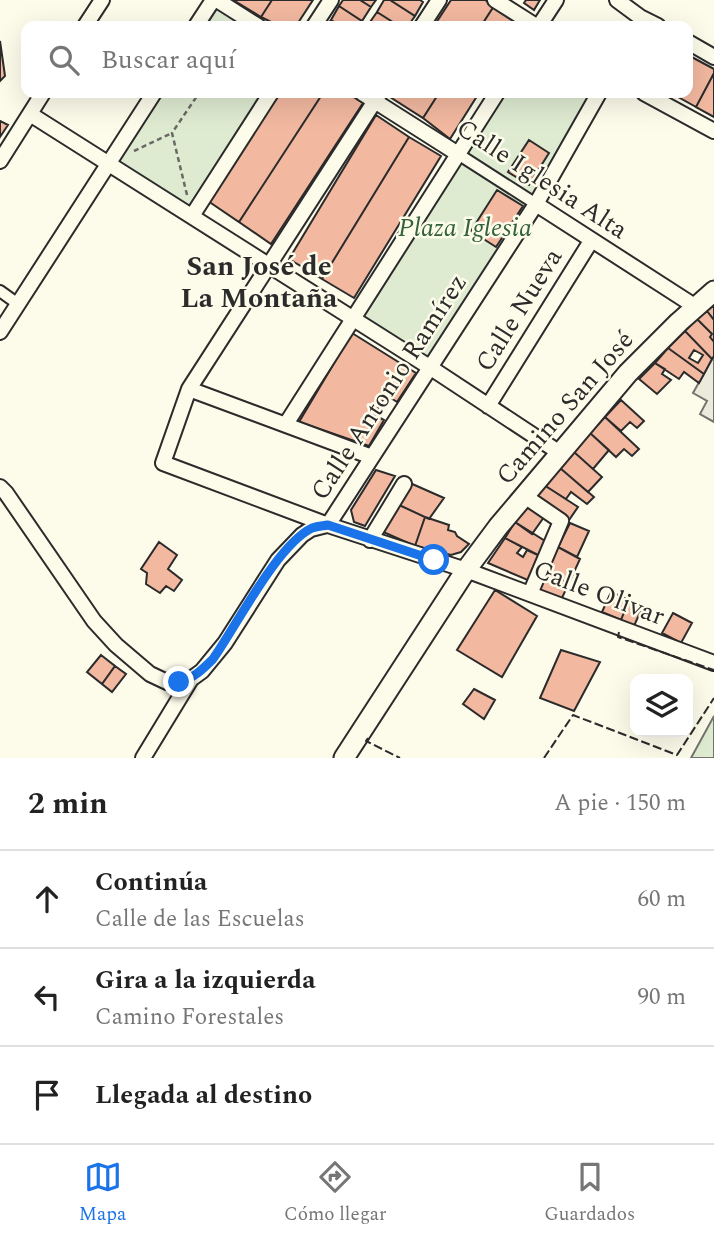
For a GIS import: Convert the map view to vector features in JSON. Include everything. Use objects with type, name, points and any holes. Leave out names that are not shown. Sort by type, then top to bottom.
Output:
[{"type":"main road","name":"Camino San José","points":[[344,758],[466,570],[523,495],[628,373],[714,290]]},
{"type":"street","points":[[88,21],[102,0]]},
{"type":"street","points":[[200,21],[215,0],[250,21]]},
{"type":"street","points":[[317,21],[331,0]]},
{"type":"street","points":[[425,21],[439,0]]},
{"type":"street","points":[[495,0],[530,21]]},
{"type":"street","points":[[541,21],[556,0]]},
{"type":"street","points":[[617,0],[638,21]]},
{"type":"street","points":[[693,45],[714,57]]},
{"type":"street","points":[[0,161],[40,98]]},
{"type":"street","points":[[0,332],[151,98]]},
{"type":"street","points":[[192,216],[268,98]]},
{"type":"street","points":[[370,98],[269,265],[189,389],[372,457]]},
{"type":"street","name":"Calle Iglesia Alta","points":[[376,98],[591,241],[696,307]]},
{"type":"street","points":[[286,425],[494,98]]},
{"type":"street","name":"Calle Antonio Ramírez","points":[[328,525],[536,204],[596,98]]},
{"type":"street","points":[[652,98],[714,131]]},
{"type":"street","points":[[30,114],[353,318],[559,453]]},
{"type":"street","name":"Calle Nueva","points":[[488,405],[591,241]]},
{"type":"street","points":[[0,292],[19,304]]},
{"type":"street","name":"Calle Olivar","points":[[189,389],[163,463],[370,540],[466,570],[714,663]]},
{"type":"street","points":[[370,540],[404,484]]},
{"type":"street","points":[[0,487],[94,621],[149,674],[167,682],[191,679],[202,671],[213,659],[268,573],[294,542],[311,529],[328,525]]},
{"type":"street","points":[[523,495],[561,521],[530,594]]},
{"type":"street","points":[[143,758],[191,679]]},
{"type":"path","points":[[108,164],[172,133],[196,98]]},
{"type":"path","points":[[172,133],[192,216]]},
{"type":"green space","points":[[213,0],[249,21],[199,21]]},
{"type":"green space","points":[[151,98],[268,98],[192,216],[108,164]]},
{"type":"green space","name":"Plaza Iglesia","points":[[494,98],[596,98],[431,368],[353,318]]},
{"type":"green space","points":[[714,716],[714,758],[691,758]]},
{"type":"shaded area","points":[[714,356],[714,422],[700,414],[707,401],[693,393]]},
{"type":"building","points":[[233,0],[272,0],[261,17]]},
{"type":"building","points":[[272,0],[313,0],[299,21],[269,21],[261,17]]},
{"type":"building","points":[[343,0],[360,0],[371,7],[362,21],[339,6]]},
{"type":"building","points":[[360,0],[376,0],[371,7]]},
{"type":"building","points":[[384,0],[390,0],[415,16],[412,21],[391,21],[377,12]]},
{"type":"building","points":[[390,0],[420,0],[423,2],[415,16]]},
{"type":"building","points":[[451,0],[485,0],[494,6],[484,21],[437,21]]},
{"type":"building","points":[[526,0],[540,0],[534,10],[524,3]]},
{"type":"building","points":[[339,6],[362,21],[333,21]]},
{"type":"building","points":[[494,6],[516,21],[484,21]]},
{"type":"building","points":[[377,12],[391,21],[371,21]]},
{"type":"building","points":[[0,41],[5,76],[0,81]]},
{"type":"building","points":[[693,58],[714,69],[696,107],[680,98],[693,98]]},
{"type":"building","points":[[714,73],[714,117],[696,107]]},
{"type":"building","points":[[277,98],[320,98],[239,222],[208,201]]},
{"type":"building","points":[[320,98],[355,98],[363,103],[271,244],[239,222]]},
{"type":"building","points":[[392,98],[436,98],[423,118]]},
{"type":"building","points":[[436,98],[476,98],[450,139],[423,118]]},
{"type":"building","points":[[376,115],[409,137],[322,279],[289,259]]},
{"type":"building","points":[[0,121],[8,125],[0,137]]},
{"type":"building","points":[[409,137],[441,156],[354,298],[322,279]]},
{"type":"building","points":[[529,140],[549,153],[529,185],[508,172]]},
{"type":"building","points":[[497,190],[523,206],[496,247],[471,231]]},
{"type":"building","points":[[714,305],[714,320],[707,311]]},
{"type":"building","points":[[707,311],[714,320],[714,342],[710,337],[712,334],[697,319]]},
{"type":"building","points":[[697,319],[712,334],[712,359],[685,331]]},
{"type":"building","points":[[685,331],[712,359],[704,374],[668,348]],"holes":[[[694,350],[703,355],[698,363],[689,358]]]},
{"type":"building","points":[[352,333],[416,373],[397,402],[386,395],[374,415],[384,420],[369,446],[299,422]]},
{"type":"building","points":[[668,348],[704,374],[699,383],[684,372],[679,379],[655,363]]},
{"type":"building","points":[[655,363],[665,369],[662,374],[671,380],[657,394],[639,379]]},
{"type":"building","points":[[621,400],[644,421],[637,428],[630,422],[621,431],[605,417]]},
{"type":"building","points":[[605,417],[639,449],[632,456],[624,449],[616,457],[590,433]]},
{"type":"building","points":[[590,433],[609,450],[593,469],[574,452]]},
{"type":"building","points":[[574,452],[602,477],[588,492],[560,468]]},
{"type":"building","points":[[560,468],[594,497],[587,504],[571,492],[566,499],[544,485]]},
{"type":"building","points":[[376,470],[395,476],[365,526],[354,522],[351,510]]},
{"type":"building","points":[[410,483],[444,498],[429,519],[397,504]]},
{"type":"building","points":[[544,485],[578,507],[569,520],[535,497]]},
{"type":"building","points":[[397,504],[425,517],[415,546],[381,531]]},
{"type":"building","points":[[527,505],[544,517],[532,534],[515,522]]},
{"type":"building","points":[[425,517],[449,525],[448,530],[455,532],[469,544],[461,552],[451,555],[415,546]]},
{"type":"building","points":[[515,522],[545,541],[540,556],[505,538]]},
{"type":"building","points":[[570,523],[589,531],[577,557],[558,547]]},
{"type":"building","points":[[505,538],[522,547],[517,553],[523,557],[527,550],[540,556],[530,581],[488,563]]},
{"type":"building","points":[[159,542],[177,555],[168,569],[182,580],[174,591],[166,586],[160,593],[146,584],[147,573],[141,569]]},
{"type":"building","points":[[558,547],[580,559],[569,583],[545,572]]},
{"type":"building","points":[[545,572],[569,583],[561,600],[538,589]]},
{"type":"building","points":[[495,590],[537,616],[502,677],[457,650]]},
{"type":"building","points":[[611,592],[629,600],[621,620],[602,612]]},
{"type":"building","points":[[629,600],[643,606],[634,626],[621,620]]},
{"type":"building","points":[[673,613],[692,623],[681,643],[662,633]]},
{"type":"building","points":[[561,650],[600,662],[574,711],[540,698]]},
{"type":"building","points":[[101,655],[115,666],[102,684],[87,672]]},
{"type":"building","points":[[115,666],[126,674],[112,692],[102,684]]},
{"type":"building","points":[[474,689],[495,700],[484,719],[463,704]]},
{"type":"fence","points":[[619,632],[618,637],[714,670]]},
{"type":"fence","points":[[544,758],[573,715],[677,755],[714,698]]},
{"type":"fence","points":[[368,738],[366,741],[400,758]]},
{"type":"district","name":"San José de La Montaña","points":[[259,282]]},
{"type":"route","points":[[179,682],[191,679],[213,659],[268,573],[294,542],[311,529],[328,525],[434,560]]}]
